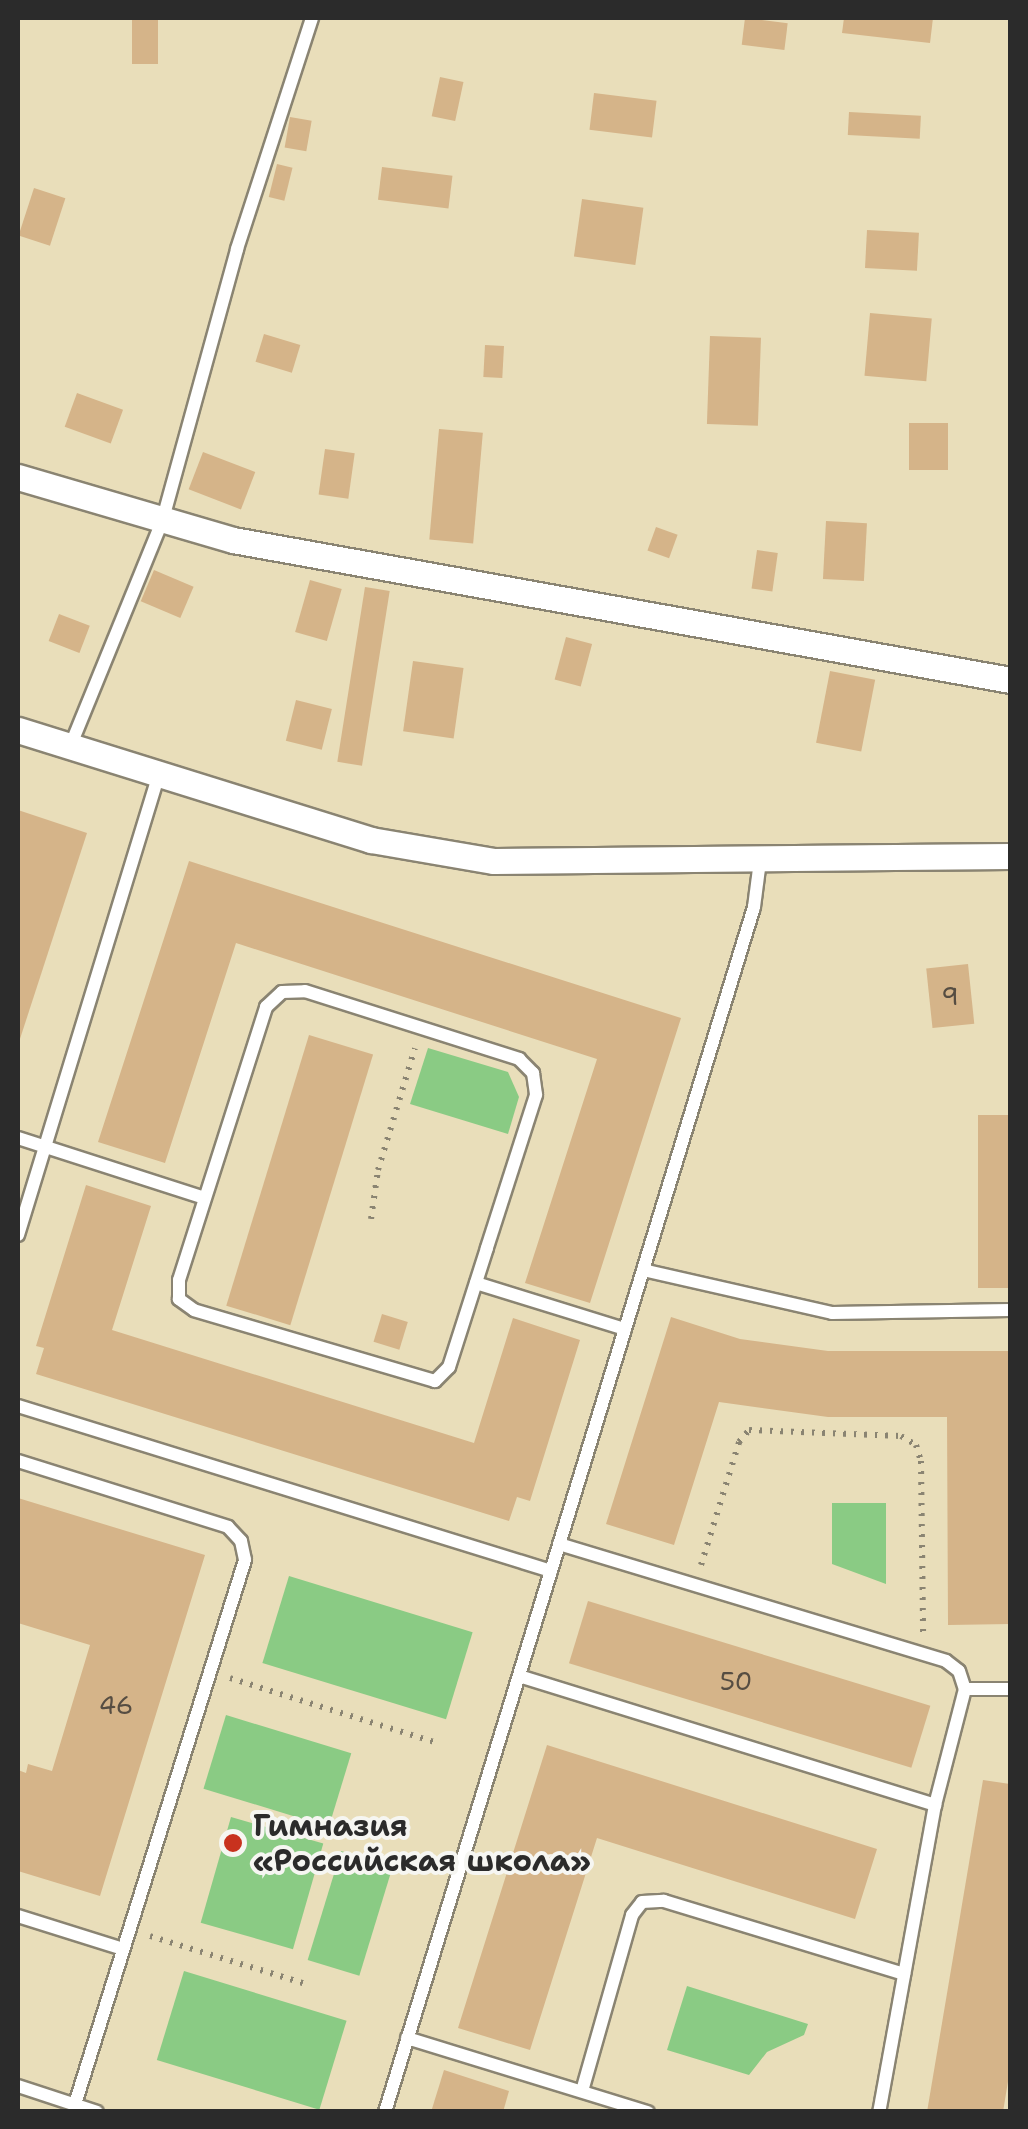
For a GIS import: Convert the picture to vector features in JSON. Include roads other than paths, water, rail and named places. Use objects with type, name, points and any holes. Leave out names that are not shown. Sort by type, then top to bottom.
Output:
[{"type":"street","points":[[18,477],[162,522],[1010,680]]},
{"type":"street","points":[[18,730],[70,750],[371,840],[475,859],[1010,856]]},
{"type":"lane","points":[[70,750],[162,522],[237,249],[312,18]]},
{"type":"lane","points":[[18,1236],[158,776]]},
{"type":"lane","points":[[385,2112],[754,906],[760,860]]},
{"type":"lane","points":[[306,991],[520,1059],[533,1072],[536,1095],[449,1367],[435,1381],[397,1374],[194,1310],[179,1299],[205,1198],[266,1007],[282,992],[306,991]]},
{"type":"lane","points":[[18,1138],[205,1198]]},
{"type":"lane","points":[[643,1270],[832,1312],[1010,1310]]},
{"type":"lane","points":[[476,1283],[625,1329]]},
{"type":"lane","points":[[18,1406],[551,1572]]},
{"type":"lane","points":[[18,1461],[228,1527],[242,1541],[245,1560],[75,2104]]},
{"type":"lane","points":[[559,1544],[923,1655],[959,1671],[965,1689],[935,1806],[879,2112]]},
{"type":"lane","points":[[518,1676],[935,1806]]},
{"type":"lane","points":[[965,1689],[1010,1689]]},
{"type":"lane","points":[[582,2092],[632,1915],[642,1902],[664,1900],[904,1974]]},
{"type":"lane","points":[[18,1916],[124,1949]]},
{"type":"lane","points":[[408,2038],[648,2112]]},
{"type":"lane","points":[[18,2086],[97,2112]]},
{"type":"place","name":"Гимназия «Российская школа»","points":[[233,1843]]}]
